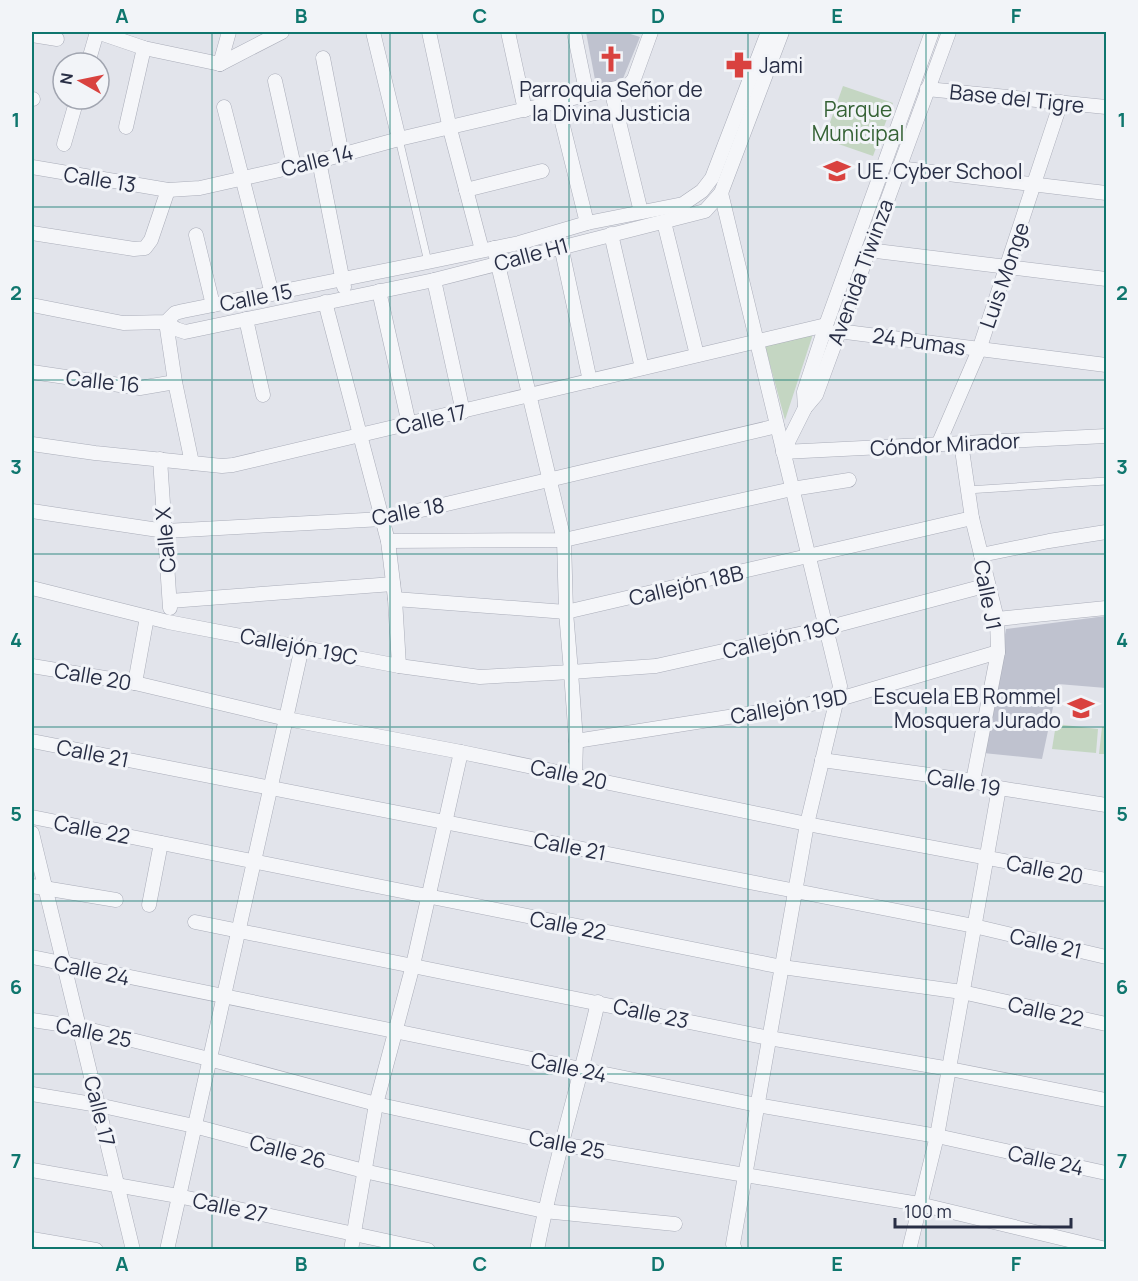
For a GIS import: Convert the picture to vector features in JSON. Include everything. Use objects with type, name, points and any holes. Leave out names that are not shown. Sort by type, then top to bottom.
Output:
[{"type":"street","points":[[91,51],[97,32],[144,48],[220,64],[282,32]]},
{"type":"street","points":[[220,64],[229,32]]},
{"type":"street","points":[[373,32],[399,139]]},
{"type":"street","points":[[429,32],[466,190],[488,249],[497,263],[564,540],[566,612],[576,741],[575,776]]},
{"type":"street","points":[[508,32],[525,110]]},
{"type":"street","points":[[574,32],[587,95]]},
{"type":"street","name":"Calle 14","points":[[168,190],[200,188],[319,162],[399,139],[450,129],[629,85],[634,79],[651,32]]},
{"type":"street","name":"Calle H1","points":[[488,249],[587,224],[683,204],[702,191],[712,178],[768,32]]},
{"type":"street","name":"Calle H1","points":[[166,321],[184,332],[435,279],[705,211],[721,194],[782,32]]},
{"type":"street","name":"Avenida Tiwinza","points":[[783,452],[805,408],[816,395],[832,328],[932,32]]},
{"type":"street","name":"Avenida Tiwinza","points":[[832,328],[868,250],[949,32]]},
{"type":"street","points":[[32,35],[57,39]]},
{"type":"street","points":[[126,127],[144,48]]},
{"type":"street","points":[[323,58],[342,154]]},
{"type":"street","points":[[275,81],[294,166]]},
{"type":"street","points":[[611,89],[641,212]]},
{"type":"street","name":"Base del Tigre","points":[[927,89],[1107,106]]},
{"type":"street","points":[[557,102],[587,224]]},
{"type":"street","name":"Luis Monge","points":[[938,445],[979,350],[1061,102]]},
{"type":"street","points":[[224,107],[272,294]]},
{"type":"street","points":[[64,144],[74,111]]},
{"type":"street","points":[[319,162],[347,298]]},
{"type":"street","name":"Calle 13","points":[[32,167],[168,190]]},
{"type":"street","points":[[898,168],[1107,193]]},
{"type":"street","points":[[466,190],[542,171]]},
{"type":"street","points":[[32,233],[134,249],[144,248],[151,240],[168,190]]},
{"type":"street","points":[[721,194],[840,686],[807,824],[733,1244],[735,1250]]},
{"type":"street","points":[[664,222],[697,355]]},
{"type":"street","points":[[611,234],[642,368]]},
{"type":"street","points":[[196,235],[213,305]]},
{"type":"street","points":[[561,246],[590,381]]},
{"type":"street","name":"Calle 15","points":[[32,305],[123,323],[166,321],[174,313],[488,249]]},
{"type":"street","points":[[868,250],[1107,279]]},
{"type":"street","points":[[435,279],[463,412]]},
{"type":"street","points":[[379,291],[409,424]]},
{"type":"street","points":[[325,302],[388,541],[395,599],[399,666]]},
{"type":"street","points":[[246,319],[263,395]]},
{"type":"street","points":[[166,321],[175,382],[192,463]]},
{"type":"street","name":"Calle 17","points":[[32,444],[95,453],[233,465],[463,412],[756,340],[832,328]]},
{"type":"street","name":"24 Pumas","points":[[832,328],[979,350],[1107,365]]},
{"type":"street","name":"Calle 16","points":[[32,372],[140,388],[175,382]]},
{"type":"street","name":"Calle 18","points":[[32,511],[165,531],[383,519],[777,426]]},
{"type":"street","name":"Cóndor Mirador","points":[[783,452],[1107,436]]},
{"type":"street","name":"Calle J1","points":[[962,443],[972,518],[996,619],[998,652],[973,781]]},
{"type":"street","name":"Calle X","points":[[160,459],[170,601],[168,622]]},
{"type":"street","points":[[388,541],[564,540],[792,489],[849,480]]},
{"type":"street","name":"Callejón 18B","points":[[395,599],[566,612],[972,518]]},
{"type":"street","points":[[981,555],[1107,532]]},
{"type":"street","points":[[170,601],[393,584]]},
{"type":"street","name":"Callejón 19C","points":[[32,588],[168,622],[399,666],[480,676],[656,666],[826,628],[988,585]]},
{"type":"street","points":[[996,619],[1107,608]]},
{"type":"street","points":[[135,683],[147,617]]},
{"type":"street","points":[[166,1250],[302,646]]},
{"type":"street","name":"Callejón 19D","points":[[576,741],[836,700],[998,652]]},
{"type":"street","name":"Calle 20","points":[[32,666],[135,683],[286,719],[460,752],[807,824],[1107,880]]},
{"type":"street","name":"Calle 21","points":[[32,741],[974,926],[1107,957]]},
{"type":"street","points":[[351,1250],[376,1104],[413,965],[460,752]]},
{"type":"street","name":"Calle 19","points":[[822,760],[973,781],[999,788],[1107,805]]},
{"type":"street","points":[[909,1250],[938,1136],[999,788]]},
{"type":"street","name":"Calle 22","points":[[32,817],[782,967],[962,992],[1107,1024]]},
{"type":"street","name":"Calle 17","points":[[32,833],[38,888],[63,964],[133,1250]]},
{"type":"street","points":[[149,905],[161,843]]},
{"type":"street","points":[[38,888],[116,900]]},
{"type":"street","name":"Calle 23","points":[[195,922],[769,1038],[1107,1100]]},
{"type":"street","name":"Calle 24","points":[[32,957],[758,1105],[938,1136],[1107,1173]]},
{"type":"street","points":[[537,1250],[560,1144],[582,1070],[598,1002]]},
{"type":"street","name":"Calle 25","points":[[32,1020],[79,1027],[376,1104],[560,1144],[919,1204],[1107,1249]]},
{"type":"street","name":"Calle 26","points":[[32,1094],[98,1105],[194,1126],[364,1171],[544,1211],[675,1224]]},
{"type":"street","name":"Calle 27","points":[[32,1170],[178,1196],[428,1250]]},
{"type":"street","points":[[32,1239],[96,1250]]},
{"type":"lane","points":[[399,139],[428,262]]},
{"type":"lane","points":[[967,490],[1107,482]]},
{"type":"green space","name":"Parque Municipal","points":[[843,86],[893,103],[873,156],[824,139]]},
{"type":"green space","points":[[813,334],[785,420],[765,346]]},
{"type":"green space","points":[[1056,724],[1098,729],[1096,753],[1052,749]]},
{"type":"green space","points":[[1102,727],[1106,727],[1106,754],[1099,754]]},
{"type":"building","name":"Parroquia Señor de la Divina Justicia","points":[[586,32],[624,32],[640,37],[622,81],[596,85]]},
{"type":"building","points":[[1106,616],[1106,688],[1058,684],[1042,759],[983,753],[1006,629]]},
{"type":"place","name":"Parroquia Señor de la Divina Justicia","points":[[611,59]]},
{"type":"place","name":"Jami","points":[[739,65]]},
{"type":"place","name":"UE. Cyber School","points":[[837,171]]},
{"type":"place","name":"Escuela EB Rommel Mosquera Jurado","points":[[1081,708]]}]
